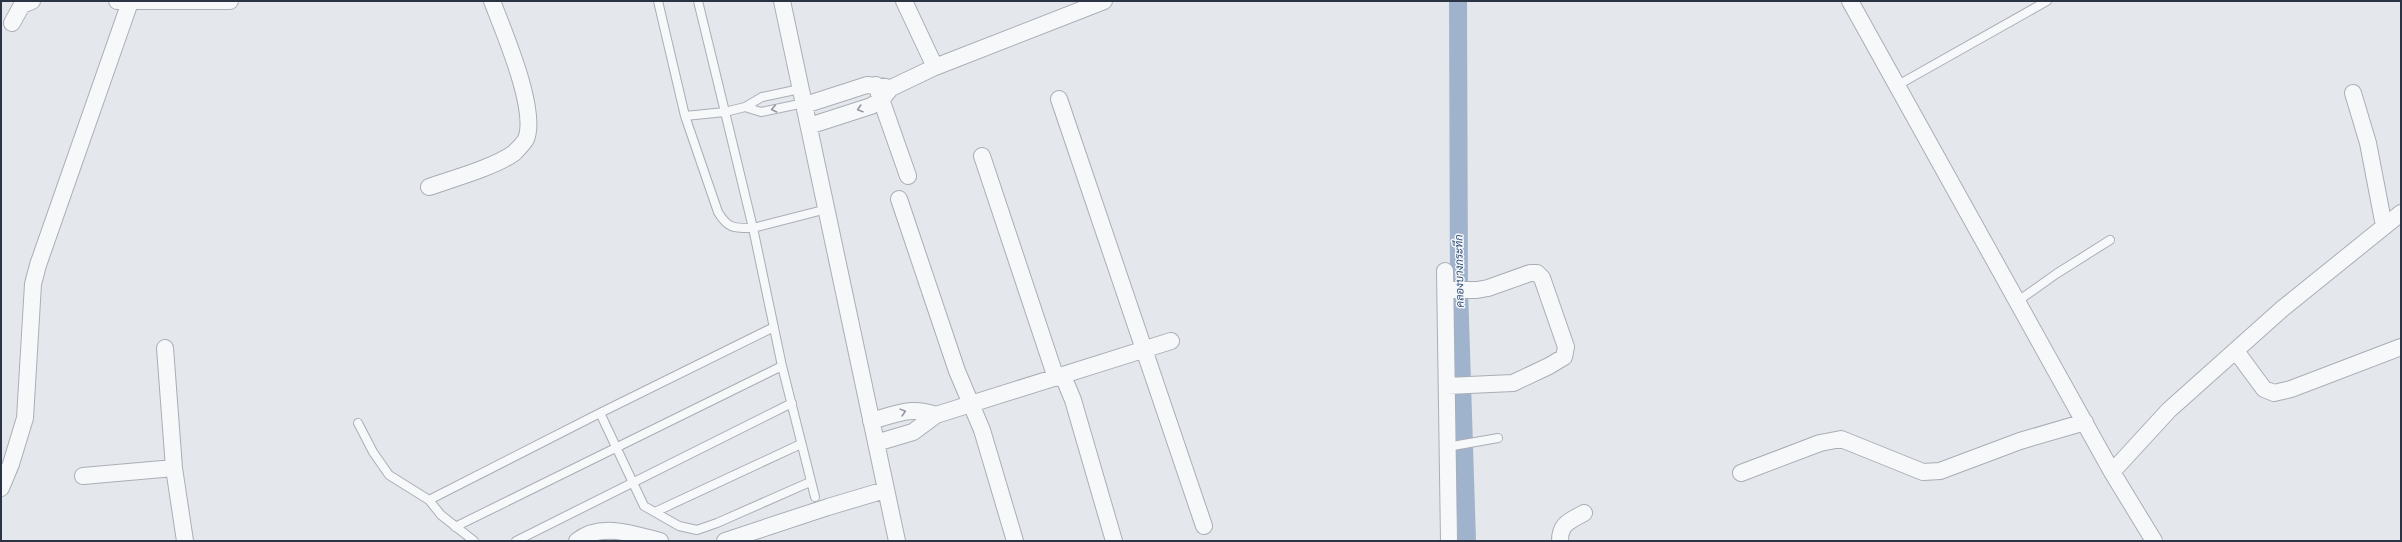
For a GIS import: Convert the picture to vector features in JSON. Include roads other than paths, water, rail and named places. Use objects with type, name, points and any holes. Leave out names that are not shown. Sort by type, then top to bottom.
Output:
[{"type":"street","points":[[12,23],[22,5],[32,1]]},
{"type":"street","points":[[118,1],[230,1]]},
{"type":"street","points":[[429,187],[478,170],[514,153],[526,139],[528,121],[526,102],[508,42],[492,1]]},
{"type":"street","points":[[782,1],[897,541]]},
{"type":"street","points":[[904,1],[935,67]]},
{"type":"street","points":[[809,126],[871,106],[883,91],[935,67],[1104,1]]},
{"type":"street","points":[[1850,1],[2112,472],[2154,541]]},
{"type":"street","points":[[1,488],[11,464],[25,418],[33,284],[38,265],[130,2]]},
{"type":"street","points":[[803,99],[856,88],[883,91]]},
{"type":"street","points":[[883,91],[908,176]]},
{"type":"street","points":[[2353,93],[2368,143],[2384,226]]},
{"type":"street","points":[[1059,99],[1204,526]]},
{"type":"street","points":[[982,156],[1059,377],[1073,400],[1114,541]]},
{"type":"street","points":[[899,199],[957,371],[982,430],[1015,541]]},
{"type":"street","points":[[2112,472],[2169,410],[2282,309],[2401,213]]},
{"type":"street","points":[[1445,270],[1449,290],[1449,386],[1451,445],[1449,541]]},
{"type":"street","points":[[1449,290],[1477,290],[1530,273],[1537,273],[1542,278],[1566,347],[1564,356],[1549,366],[1513,383],[1449,386]]},
{"type":"street","points":[[876,444],[913,432],[936,415],[1171,341]]},
{"type":"street","points":[[2236,351],[2264,389],[2274,392],[2291,389],[2401,347]]},
{"type":"street","points":[[165,348],[174,468],[185,541]]},
{"type":"street","points":[[871,421],[920,409],[936,415]]},
{"type":"street","points":[[1741,473],[1820,444],[1841,439],[1923,472],[1940,471],[2020,441],[2085,422]]},
{"type":"street","points":[[83,476],[174,468]]},
{"type":"street","points":[[725,541],[828,507],[886,490]]},
{"type":"street","points":[[1560,541],[1560,529],[1564,524],[1584,513]]},
{"type":"street","points":[[578,541],[585,535],[602,530],[627,533],[660,541]]},
{"type":"lane","points":[[658,1],[686,116],[718,212],[725,223],[735,228],[753,228],[827,209]]},
{"type":"lane","points":[[698,1],[753,228],[782,366],[815,497]]},
{"type":"lane","points":[[1898,85],[2047,1]]},
{"type":"lane","points":[[686,116],[724,112],[745,107],[762,96],[803,99]]},
{"type":"lane","points":[[745,107],[761,112],[803,99]]},
{"type":"lane","points":[[2018,301],[2056,274],[2110,240]]},
{"type":"lane","points":[[429,500],[600,412],[774,327]]},
{"type":"lane","points":[[454,527],[616,446],[782,366]]},
{"type":"lane","points":[[516,541],[633,481],[792,403]]},
{"type":"lane","points":[[600,412],[644,506],[679,526],[697,530],[717,523],[810,482]]},
{"type":"lane","points":[[358,423],[373,452],[389,475],[429,500],[441,515],[454,527],[474,541]]},
{"type":"lane","points":[[1451,445],[1498,438]]},
{"type":"lane","points":[[655,512],[801,444]]},
{"type":"waterway","name":"คลองบางกระทึก","points":[[1458,1],[1459,288],[1467,541]]}]
